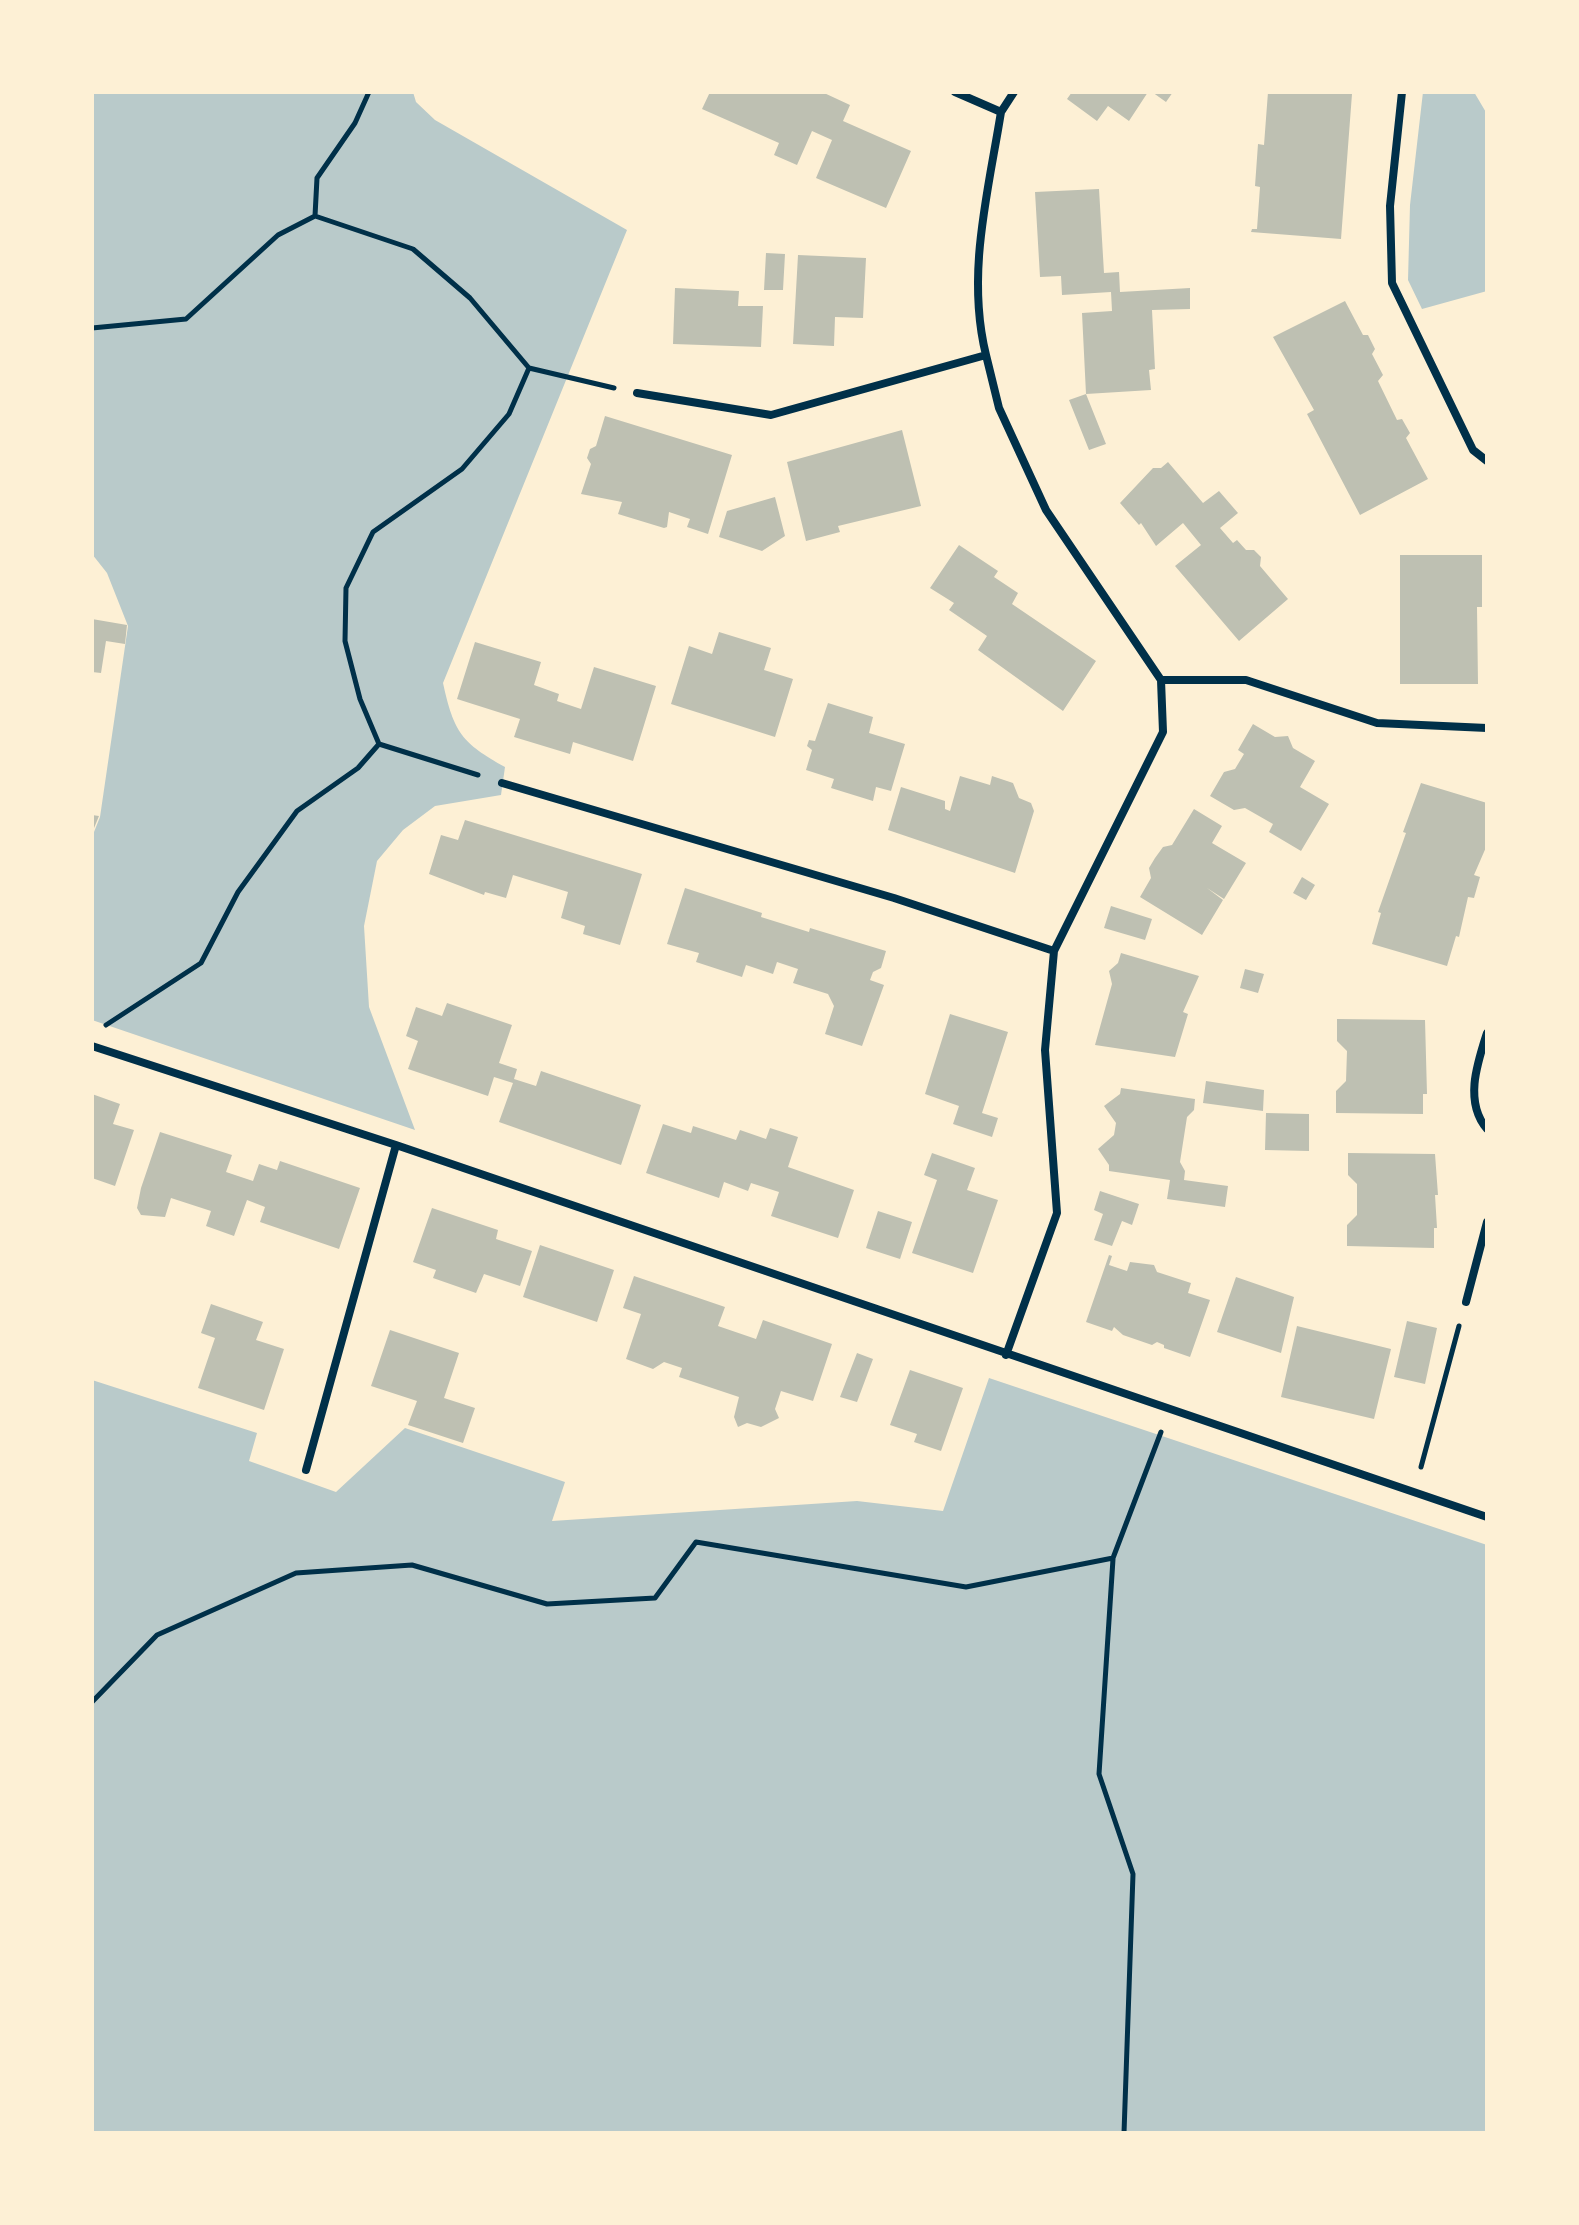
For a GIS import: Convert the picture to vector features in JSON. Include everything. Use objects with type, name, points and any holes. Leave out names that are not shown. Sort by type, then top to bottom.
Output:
[{"type":"street","points":[[955,92],[1001,112]]},
{"type":"street","points":[[1006,1355],[1057,1213],[1045,1050],[1054,951],[1163,732],[1161,680],[1046,510],[999,408],[979,327],[976,266],[1001,112],[1014,92]]},
{"type":"street","points":[[1402,92],[1390,206],[1392,283],[1473,450],[1487,461]]},
{"type":"street","points":[[637,393],[771,415],[986,355]]},
{"type":"street","points":[[1161,680],[1246,680],[1377,723],[1487,728]]},
{"type":"street","points":[[502,783],[894,898],[1054,951]]},
{"type":"street","points":[[1487,1033],[1475,1070],[1476,1115],[1487,1129]]},
{"type":"street","points":[[92,1046],[396,1145],[1487,1517]]},
{"type":"street","points":[[306,1470],[358,1293],[396,1145]]},
{"type":"street","points":[[1466,1302],[1487,1222]]},
{"type":"path","points":[[315,216],[317,178],[355,123],[369,92]]},
{"type":"path","points":[[92,328],[186,319],[278,235],[315,216],[413,249],[470,298],[529,368],[637,393]]},
{"type":"path","points":[[502,783],[379,744],[360,699],[345,641],[346,588],[373,532],[462,469],[509,414],[529,368]]},
{"type":"path","points":[[101,1028],[201,963],[238,892],[297,811],[358,768],[379,744]]},
{"type":"path","points":[[1413,1491],[1466,1302]]},
{"type":"path","points":[[1124,2133],[1133,1874],[1099,1774],[1113,1558],[1158,1448],[1166,1406]]},
{"type":"path","points":[[92,1702],[157,1635],[296,1573],[412,1565],[547,1604],[655,1598],[696,1542],[966,1587],[1113,1558]]},
{"type":"shaded area","points":[[92,92],[413,92],[416,102],[435,120],[627,230],[443,683],[451,714],[462,735],[479,751],[505,767],[501,795],[435,806],[403,830],[377,861],[364,926],[369,1007],[415,1130],[92,1020],[92,837],[100,817],[128,626],[107,573],[92,554]]},
{"type":"shaded area","points":[[1423,92],[1474,92],[1487,114],[1487,291],[1422,309],[1408,280],[1410,205]]},
{"type":"shaded area","points":[[989,1378],[1487,1545],[1487,2133],[92,2133],[92,1380],[257,1433],[249,1461],[336,1492],[405,1428],[565,1482],[552,1521],[857,1501],[943,1511]]},
{"type":"building","points":[[710,92],[822,92],[850,105],[843,121],[911,151],[886,208],[816,178],[832,140],[812,131],[797,165],[774,155],[779,143],[702,109]]},
{"type":"building","points":[[1072,92],[1148,92],[1129,121],[1108,106],[1097,121],[1067,99]]},
{"type":"building","points":[[1152,92],[1173,92],[1166,102]]},
{"type":"building","points":[[1268,92],[1352,94],[1341,239],[1251,232],[1257,229],[1260,187],[1255,186],[1258,144],[1264,145]]},
{"type":"building","points":[[1099,189],[1104,273],[1119,272],[1120,292],[1190,288],[1190,309],[1152,310],[1155,369],[1149,370],[1151,390],[1086,394],[1082,313],[1112,311],[1111,292],[1062,295],[1061,276],[1040,277],[1035,192]]},
{"type":"building","points":[[766,253],[785,254],[783,290],[764,290]]},
{"type":"building","points":[[798,255],[866,258],[863,318],[835,317],[834,346],[793,344]]},
{"type":"building","points":[[675,288],[739,291],[738,306],[763,306],[761,347],[673,344]]},
{"type":"building","points":[[1345,301],[1363,335],[1368,335],[1375,349],[1372,354],[1383,375],[1378,381],[1397,420],[1402,419],[1410,433],[1406,438],[1428,479],[1360,515],[1307,414],[1314,410],[1273,337]]},
{"type":"building","points":[[1086,394],[1106,444],[1089,450],[1069,400]]},
{"type":"building","points":[[605,416],[732,455],[708,534],[687,527],[690,519],[669,512],[667,527],[664,528],[618,514],[622,502],[581,494],[591,464],[587,458],[590,449],[596,446]]},
{"type":"building","points":[[902,430],[921,506],[838,526],[840,532],[806,541],[787,462]]},
{"type":"building","points":[[1168,462],[1203,503],[1219,491],[1238,513],[1220,528],[1233,543],[1237,540],[1246,550],[1254,550],[1261,557],[1260,566],[1288,599],[1239,641],[1175,566],[1201,545],[1183,523],[1156,546],[1141,523],[1139,525],[1120,503],[1153,468],[1161,468]]},
{"type":"building","points":[[775,497],[785,536],[762,551],[719,537],[727,511]]},
{"type":"building","points":[[959,545],[998,571],[994,577],[1018,593],[1012,604],[1096,661],[1063,711],[978,650],[987,636],[949,610],[954,603],[930,588]]},
{"type":"building","points":[[1400,555],[1482,555],[1482,607],[1477,607],[1478,684],[1400,684]]},
{"type":"building","points":[[92,619],[127,625],[125,644],[106,641],[101,673],[92,672]]},
{"type":"building","points":[[719,632],[771,648],[764,670],[793,679],[775,737],[671,704],[689,646],[712,654]]},
{"type":"building","points":[[475,642],[541,662],[534,685],[559,694],[557,701],[581,709],[594,667],[656,686],[633,761],[573,742],[570,754],[514,737],[520,719],[457,699]]},
{"type":"building","points":[[828,703],[873,717],[869,733],[905,744],[891,791],[876,787],[873,801],[831,788],[834,779],[806,770],[812,750],[807,746],[809,740],[815,741]]},
{"type":"building","points":[[1253,724],[1275,737],[1288,736],[1293,748],[1315,761],[1300,787],[1329,804],[1301,851],[1269,832],[1273,824],[1245,808],[1234,810],[1210,796],[1224,772],[1235,769],[1244,754],[1238,750]]},
{"type":"building","points":[[960,776],[990,785],[992,776],[1013,783],[1019,798],[1031,803],[1034,811],[1015,873],[888,830],[901,787],[945,801],[945,809],[950,811]]},
{"type":"building","points":[[1421,783],[1487,803],[1487,845],[1474,875],[1480,877],[1474,898],[1468,897],[1459,937],[1456,936],[1447,966],[1372,944],[1381,913],[1378,912]]},
{"type":"building","points":[[1194,809],[1222,826],[1212,843],[1246,863],[1224,899],[1207,888],[1223,900],[1202,935],[1140,897],[1151,878],[1149,868],[1155,858],[1163,847],[1172,845]]},
{"type":"building","points":[[92,815],[99,816],[92,833]]},
{"type":"building","points":[[465,820],[642,874],[620,945],[583,934],[585,926],[561,918],[568,892],[513,875],[506,898],[485,892],[484,895],[429,874],[441,835],[458,840]]},
{"type":"building","points":[[1302,877],[1315,885],[1306,900],[1293,893]]},
{"type":"building","points":[[685,888],[762,913],[761,917],[886,951],[881,968],[873,972],[870,980],[884,985],[862,1046],[825,1034],[834,1006],[828,994],[793,983],[798,969],[777,962],[773,974],[746,965],[742,977],[696,962],[699,953],[667,944]]},
{"type":"building","points":[[1111,906],[1152,919],[1145,940],[1104,928]]},
{"type":"building","points":[[1121,953],[1199,976],[1183,1012],[1188,1014],[1175,1057],[1095,1045],[1112,984],[1109,971],[1118,963]]},
{"type":"building","points":[[1245,969],[1264,974],[1258,993],[1240,988]]},
{"type":"building","points":[[447,1003],[512,1025],[499,1063],[517,1069],[514,1079],[536,1086],[541,1071],[641,1105],[621,1165],[499,1122],[513,1083],[494,1077],[488,1096],[408,1069],[418,1041],[406,1036],[416,1007],[442,1016]]},
{"type":"building","points":[[950,1014],[1008,1032],[982,1113],[998,1118],[992,1137],[953,1124],[959,1106],[925,1094]]},
{"type":"building","points":[[1337,1019],[1425,1020],[1427,1094],[1423,1094],[1423,1114],[1336,1113],[1336,1091],[1346,1081],[1347,1051],[1337,1041]]},
{"type":"building","points":[[1206,1081],[1264,1090],[1263,1111],[1203,1103]]},
{"type":"building","points":[[1121,1088],[1195,1099],[1194,1110],[1187,1117],[1180,1162],[1185,1171],[1184,1180],[1228,1186],[1225,1207],[1167,1199],[1170,1180],[1109,1171],[1109,1165],[1098,1149],[1114,1135],[1116,1123],[1104,1106],[1120,1094]]},
{"type":"building","points":[[92,1094],[120,1104],[113,1124],[134,1130],[115,1186],[92,1178]]},
{"type":"building","points":[[1266,1113],[1309,1114],[1309,1151],[1265,1150]]},
{"type":"building","points":[[663,1124],[691,1133],[693,1126],[736,1140],[740,1130],[766,1139],[770,1128],[798,1137],[788,1167],[854,1190],[838,1238],[771,1216],[779,1192],[751,1183],[748,1191],[724,1182],[719,1198],[646,1173]]},
{"type":"building","points":[[160,1132],[232,1155],[226,1172],[253,1181],[259,1164],[277,1170],[280,1161],[360,1188],[339,1249],[260,1222],[265,1207],[247,1200],[234,1236],[206,1226],[211,1211],[171,1198],[165,1217],[141,1215],[137,1208],[141,1188]]},
{"type":"building","points":[[932,1153],[975,1168],[967,1190],[998,1200],[973,1273],[912,1253],[937,1180],[924,1175]]},
{"type":"building","points":[[1348,1153],[1435,1154],[1438,1195],[1435,1195],[1437,1228],[1434,1228],[1434,1248],[1347,1246],[1347,1225],[1357,1215],[1357,1184],[1348,1175]]},
{"type":"building","points":[[1100,1191],[1139,1204],[1132,1225],[1122,1221],[1112,1246],[1094,1240],[1103,1214],[1094,1210]]},
{"type":"building","points":[[432,1208],[498,1230],[496,1239],[532,1251],[520,1286],[484,1274],[476,1293],[433,1278],[436,1270],[413,1262]]},
{"type":"building","points":[[878,1211],[912,1222],[900,1259],[866,1248]]},
{"type":"building","points":[[540,1245],[614,1270],[597,1322],[523,1297]]},
{"type":"building","points":[[1109,1255],[1112,1256],[1109,1265],[1127,1271],[1130,1262],[1154,1265],[1157,1272],[1191,1283],[1188,1293],[1210,1300],[1190,1357],[1164,1348],[1157,1342],[1152,1345],[1123,1335],[1114,1327],[1112,1331],[1086,1322]]},
{"type":"building","points":[[634,1276],[725,1307],[718,1326],[756,1339],[763,1320],[832,1344],[813,1401],[781,1391],[775,1409],[779,1418],[761,1427],[747,1423],[738,1427],[734,1417],[739,1397],[679,1377],[682,1368],[664,1362],[653,1369],[626,1359],[641,1314],[623,1308]]},
{"type":"building","points":[[1236,1277],[1294,1297],[1281,1353],[1217,1332]]},
{"type":"building","points":[[211,1304],[263,1322],[256,1340],[284,1349],[264,1410],[198,1388],[215,1338],[201,1333]]},
{"type":"building","points":[[1407,1321],[1437,1328],[1425,1384],[1394,1377]]},
{"type":"building","points":[[1297,1326],[1391,1349],[1374,1419],[1281,1397]]},
{"type":"building","points":[[390,1330],[459,1353],[444,1398],[475,1408],[463,1443],[408,1425],[417,1401],[371,1386]]},
{"type":"building","points":[[857,1353],[873,1359],[857,1402],[840,1397]]},
{"type":"building","points":[[910,1370],[963,1388],[941,1451],[914,1442],[917,1434],[890,1425]]}]
